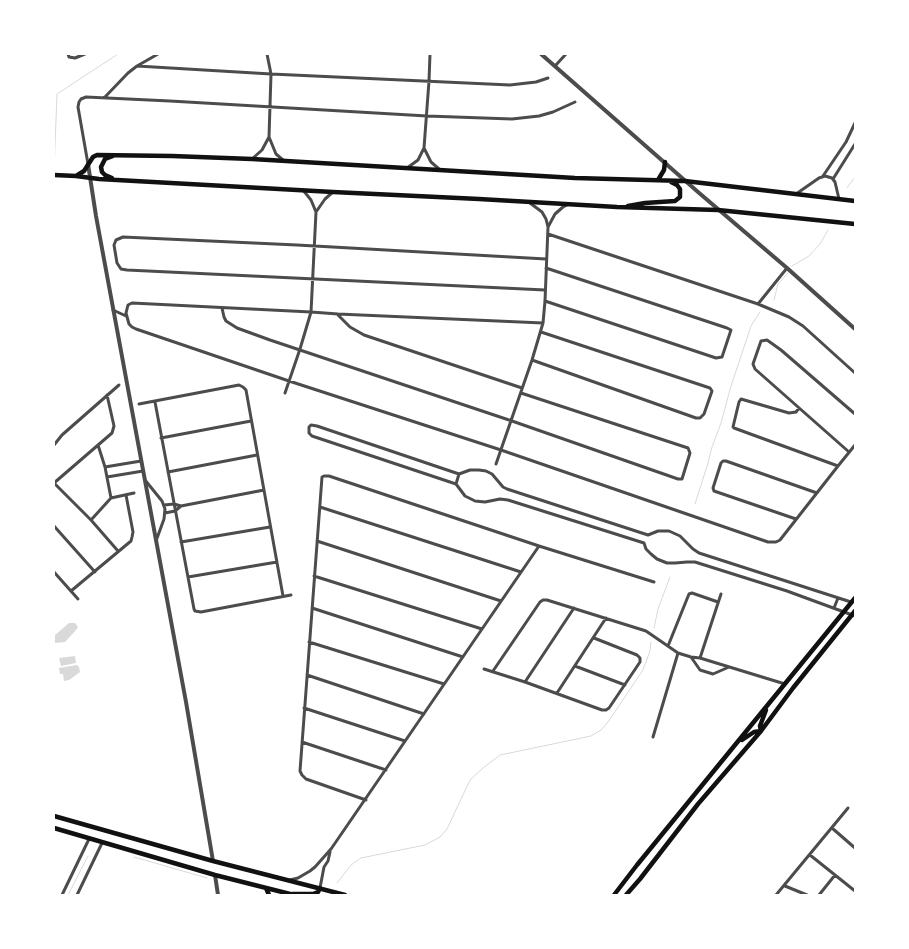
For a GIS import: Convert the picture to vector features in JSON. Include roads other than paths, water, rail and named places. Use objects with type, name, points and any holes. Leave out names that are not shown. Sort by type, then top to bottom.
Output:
[{"type":"main road","points":[[74,176],[83,172],[97,154],[252,159],[575,178],[685,181],[855,201]]},
{"type":"main road","points":[[117,180],[105,175],[101,167],[105,159],[119,155]]},
{"type":"main road","points":[[658,180],[664,170],[665,162]]},
{"type":"main road","points":[[54,175],[617,208],[718,210],[855,224]]},
{"type":"main road","points":[[617,208],[638,204],[675,202],[680,197],[680,189],[677,185],[667,181]]},
{"type":"main road","points":[[614,895],[855,598]]},
{"type":"main road","points":[[626,895],[640,880],[698,804],[761,731],[792,688],[853,616],[855,611]]},
{"type":"main road","points":[[761,731],[760,726],[766,713],[766,708]]},
{"type":"main road","points":[[738,742],[754,732],[761,731]]},
{"type":"main road","points":[[54,816],[213,861],[345,895]]},
{"type":"main road","points":[[54,828],[215,875],[292,895],[296,893],[313,894],[318,892],[320,888]]},
{"type":"main road","points":[[266,888],[269,895]]},
{"type":"street","points":[[68,54],[72,58],[78,58],[85,54]]},
{"type":"street","points":[[104,98],[121,79],[137,66],[158,54]]},
{"type":"street","points":[[267,54],[272,74],[269,137],[276,154],[284,161]]},
{"type":"street","points":[[407,168],[418,160],[424,148],[430,80],[430,54]]},
{"type":"street","points":[[541,54],[855,329]]},
{"type":"street","points":[[555,66],[566,54]]},
{"type":"street","points":[[137,66],[510,85],[536,82],[548,78]]},
{"type":"street","points":[[213,861],[186,702],[113,310],[78,104],[86,97],[512,119],[539,116],[574,102]]},
{"type":"street","points":[[823,177],[846,142],[855,123]]},
{"type":"street","points":[[252,159],[262,150],[269,137]]},
{"type":"street","points":[[833,179],[855,144]]},
{"type":"street","points":[[424,148],[431,162],[441,170]]},
{"type":"street","points":[[795,194],[819,178],[826,176],[832,178],[835,182],[839,199]]},
{"type":"street","points":[[285,393],[311,312],[316,212],[311,200],[303,190]]},
{"type":"street","points":[[316,212],[325,198],[333,192]]},
{"type":"street","points":[[496,464],[512,421],[543,323],[548,227],[542,212],[530,203]]},
{"type":"street","points":[[548,227],[556,214],[563,207],[570,204]]},
{"type":"street","points":[[548,234],[758,304],[797,322],[855,372]]},
{"type":"street","points":[[545,290],[127,270],[120,268],[116,261],[114,248],[116,240],[123,237],[546,259]]},
{"type":"street","points":[[545,301],[716,358],[722,357],[731,330],[546,268]]},
{"type":"street","points":[[758,304],[787,268]]},
{"type":"street","points":[[543,323],[132,303],[128,305],[126,316],[130,326],[136,329],[501,450],[768,542],[780,540],[855,445]]},
{"type":"street","points":[[222,308],[226,321],[237,328],[682,479],[690,453],[688,448],[521,393]]},
{"type":"street","points":[[113,310],[126,316]]},
{"type":"street","points":[[338,314],[350,327],[364,335],[522,388]]},
{"type":"street","points":[[532,360],[696,418],[700,418],[704,414],[712,391],[710,388],[541,332]]},
{"type":"street","points":[[850,452],[754,369],[753,364],[761,340],[767,340],[781,350],[855,414]]},
{"type":"street","points":[[54,445],[62,435],[119,385]]},
{"type":"street","points":[[139,404],[239,385],[246,390],[283,596]]},
{"type":"street","points":[[107,395],[114,426],[112,433],[54,483],[91,520],[118,551]]},
{"type":"street","points":[[798,408],[796,412],[789,413],[739,400],[732,424],[734,428],[838,466]]},
{"type":"street","points":[[154,402],[195,611],[201,612],[291,595]]},
{"type":"street","points":[[161,438],[251,421]]},
{"type":"street","points":[[851,602],[699,553],[680,536],[669,531],[658,531],[648,535],[507,489],[492,474],[486,472],[473,470],[459,474],[317,426],[311,425],[309,427],[309,433],[312,436],[456,484],[465,496],[475,501],[508,500],[644,543],[648,552],[657,559],[667,563],[695,562],[787,591],[853,616]]},
{"type":"street","points":[[98,445],[111,498]]},
{"type":"street","points":[[168,472],[257,455]]},
{"type":"street","points":[[104,468],[141,461]]},
{"type":"street","points":[[796,519],[714,490],[721,463],[726,461],[817,492]]},
{"type":"street","points":[[107,477],[143,471]]},
{"type":"street","points":[[456,484],[459,474]]},
{"type":"street","points":[[366,800],[303,777],[300,771],[322,477],[329,476],[654,582]]},
{"type":"street","points":[[145,480],[164,505],[165,513],[156,541]]},
{"type":"street","points":[[164,505],[174,504],[180,506],[264,490]]},
{"type":"street","points":[[91,520],[111,498],[134,493]]},
{"type":"street","points":[[71,591],[131,541],[132,532],[126,494]]},
{"type":"street","points":[[165,513],[175,511],[180,506]]},
{"type":"street","points":[[320,507],[520,572]]},
{"type":"street","points":[[54,526],[95,572]]},
{"type":"street","points":[[181,542],[270,527]]},
{"type":"street","points":[[644,543],[648,535]]},
{"type":"street","points":[[317,541],[501,601]]},
{"type":"street","points":[[290,880],[298,878],[313,869],[331,849],[539,546]]},
{"type":"street","points":[[188,578],[277,562]]},
{"type":"street","points":[[54,572],[78,599]]},
{"type":"street","points":[[314,576],[482,629]]},
{"type":"street","points":[[668,646],[689,594],[692,593],[718,602]]},
{"type":"street","points":[[700,658],[721,594]]},
{"type":"street","points":[[834,608],[838,598]]},
{"type":"street","points":[[493,671],[540,602],[547,600],[646,631],[678,653],[785,684]]},
{"type":"street","points":[[312,608],[462,657]]},
{"type":"street","points":[[525,682],[574,608]]},
{"type":"street","points":[[557,693],[606,618]]},
{"type":"street","points":[[484,669],[606,710],[640,662],[640,658],[637,655],[594,638]]},
{"type":"street","points":[[309,642],[444,684]]},
{"type":"street","points":[[653,737],[678,653]]},
{"type":"street","points":[[691,657],[700,670],[713,674],[730,667]]},
{"type":"street","points":[[575,666],[624,685]]},
{"type":"street","points":[[307,675],[424,714]]},
{"type":"street","points":[[304,708],[405,741]]},
{"type":"street","points":[[302,742],[386,770]]},
{"type":"street","points":[[776,895],[848,808]]},
{"type":"street","points":[[832,828],[855,848]]},
{"type":"street","points":[[62,895],[89,839]]},
{"type":"street","points":[[77,895],[102,843]]},
{"type":"street","points":[[320,888],[324,867],[328,861],[331,849]]},
{"type":"street","points":[[810,855],[855,891]]},
{"type":"street","points":[[215,875],[218,895]]},
{"type":"street","points":[[819,895],[835,875]]},
{"type":"street","points":[[785,886],[807,895]]},
{"type":"waterway","points":[[54,172],[57,94],[118,54]]},
{"type":"waterway","points":[[54,176],[54,185]]},
{"type":"waterway","points":[[847,188],[855,177]]},
{"type":"waterway","points":[[792,266],[809,256],[820,244],[828,230]]},
{"type":"waterway","points":[[774,300],[778,284],[788,273]]},
{"type":"waterway","points":[[695,504],[751,326],[760,312]]},
{"type":"waterway","points":[[654,628],[658,609],[670,577]]},
{"type":"waterway","points":[[337,883],[351,865],[361,858],[425,845],[440,837],[447,829],[470,780],[500,755],[591,736],[601,730],[643,670],[650,651],[651,642]]},
{"type":"waterway","points":[[68,895],[88,856]]},
{"type":"waterway","points":[[134,857],[207,878]]}]
